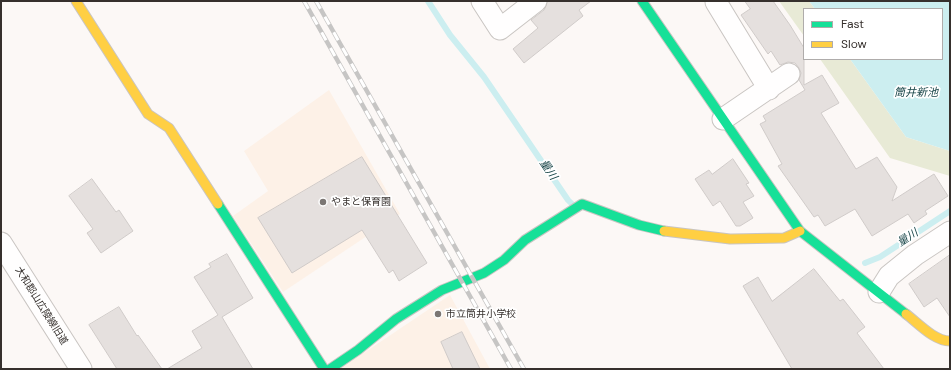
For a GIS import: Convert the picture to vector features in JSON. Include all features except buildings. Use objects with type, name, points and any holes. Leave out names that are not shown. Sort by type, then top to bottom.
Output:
[{"type":"street","points":[[76,1],[148,114],[169,128],[324,369]]},
{"type":"street","points":[[482,1],[500,29],[536,1]]},
{"type":"street","points":[[642,1],[724,119],[788,216],[800,231],[930,332],[945,341],[950,341]]},
{"type":"street","points":[[716,2],[768,89]]},
{"type":"street","points":[[724,119],[789,74]]},
{"type":"street","points":[[330,369],[358,350],[396,319],[442,290],[484,273],[504,260],[525,240],[582,204],[639,225],[667,232],[730,239],[784,238],[800,231]]},
{"type":"street","points":[[878,292],[889,276],[915,255],[950,232]]},
{"type":"street","name":"大和郡山広陵線旧道","points":[[1,243],[81,369]]},
{"type":"shaded area","name":"やまと保育園","points":[[329,90],[400,214],[283,292],[233,216],[268,191],[244,151]]},
{"type":"shaded area","name":"市立筒井小学校","points":[[450,295],[490,369],[340,369]]},
{"type":"green space","points":[[779,1],[809,1],[814,8],[803,8],[803,35]]},
{"type":"green space","points":[[821,60],[851,60],[906,137],[950,151],[950,176],[890,158]]},
{"type":"water","name":"筒井新池","points":[[809,1],[950,1],[950,151],[906,137],[851,60],[943,60],[943,8],[814,8]]},
{"type":"waterway","name":"量川","points":[[428,1],[450,35],[484,77],[568,200],[574,206]]},
{"type":"waterway","name":"量川","points":[[865,263],[880,257],[950,211]]},
{"type":"railway","points":[[304,1],[511,369]]},
{"type":"railway","points":[[316,1],[524,369]]},
{"type":"traffic: fast","points":[[642,1],[800,231],[906,314]]},
{"type":"traffic: fast","points":[[218,204],[324,369]]},
{"type":"traffic: fast","points":[[330,369],[358,350],[396,319],[442,290],[484,273],[504,260],[525,240],[582,204],[639,225],[664,231]]},
{"type":"traffic: slow","points":[[76,1],[148,114],[169,128],[218,204]]},
{"type":"traffic: slow","points":[[664,231],[730,239],[784,238],[800,231]]},
{"type":"traffic: slow","points":[[906,314],[932,335],[950,341]]},
{"type":"place","name":"やまと保育園","points":[[323,202]]},
{"type":"place","name":"市立筒井小学校","points":[[438,314]]}]
